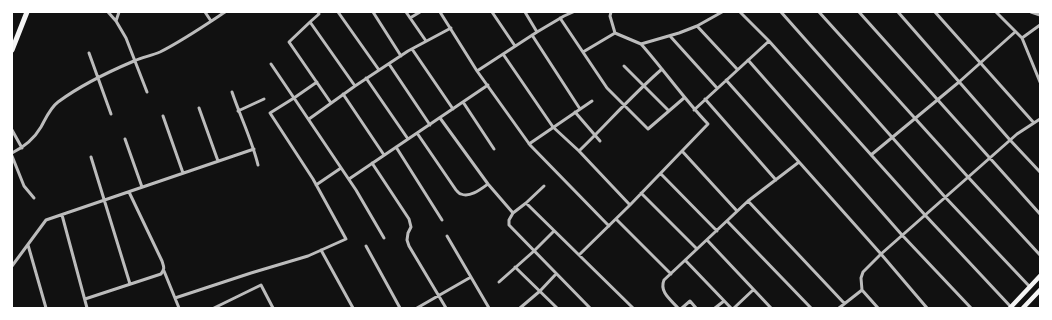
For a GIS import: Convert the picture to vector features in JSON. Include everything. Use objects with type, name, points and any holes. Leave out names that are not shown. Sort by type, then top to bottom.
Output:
[{"type":"main road","points":[[12,50],[27,12]]},
{"type":"main road","points":[[1010,308],[1040,276]]},
{"type":"main road","points":[[1023,308],[1040,290]]},
{"type":"street","points":[[108,12],[116,21],[126,38],[146,92]]},
{"type":"street","points":[[116,21],[118,12]]},
{"type":"street","points":[[205,12],[211,21]]},
{"type":"street","points":[[34,198],[24,186],[12,155],[32,139],[41,128],[48,114],[56,103],[77,90],[135,60],[158,52],[176,43],[225,12]]},
{"type":"street","points":[[338,12],[379,70]]},
{"type":"street","points":[[373,12],[401,56]]},
{"type":"street","points":[[406,12],[426,42]]},
{"type":"street","points":[[410,18],[420,12]]},
{"type":"street","points":[[440,12],[528,144],[609,226]]},
{"type":"street","points":[[492,12],[515,46]]},
{"type":"street","points":[[524,12],[537,32]]},
{"type":"street","points":[[561,12],[564,16]]},
{"type":"street","points":[[478,71],[532,35],[573,12]]},
{"type":"street","points":[[579,255],[642,193],[708,124],[694,110],[640,44],[615,33],[610,16],[611,12]]},
{"type":"street","points":[[640,44],[670,36],[697,26],[722,12]]},
{"type":"street","points":[[740,12],[1010,308]]},
{"type":"street","points":[[780,12],[945,197],[1030,287]]},
{"type":"street","points":[[820,12],[1040,255]]},
{"type":"street","points":[[859,12],[1040,214]]},
{"type":"street","points":[[898,12],[1040,172]]},
{"type":"street","points":[[935,12],[1034,123]]},
{"type":"street","points":[[996,12],[1022,38],[1040,82]]},
{"type":"street","points":[[1031,12],[1040,15]]},
{"type":"street","points":[[319,13],[289,42],[331,102]]},
{"type":"street","points":[[560,18],[607,88],[648,129],[684,98]]},
{"type":"street","points":[[310,22],[355,86]]},
{"type":"street","points":[[1022,38],[1040,25]]},
{"type":"street","points":[[697,26],[738,70]]},
{"type":"street","points":[[309,119],[366,78],[412,49],[451,28]]},
{"type":"street","points":[[871,155],[959,82],[1015,32]]},
{"type":"street","points":[[583,52],[615,33]]},
{"type":"street","points":[[532,35],[580,109]]},
{"type":"street","points":[[670,36],[717,88]]},
{"type":"street","points":[[694,110],[768,41]]},
{"type":"street","points":[[412,49],[453,109]]},
{"type":"street","points":[[89,53],[111,114]]},
{"type":"street","points":[[503,54],[553,127],[630,205]]},
{"type":"street","points":[[748,60],[902,235],[971,308]]},
{"type":"street","points":[[271,64],[349,179],[384,238]]},
{"type":"street","points":[[389,64],[430,125]]},
{"type":"street","points":[[624,66],[669,111]]},
{"type":"street","points":[[578,151],[643,85],[662,69]]},
{"type":"street","points":[[366,78],[408,139]]},
{"type":"street","points":[[726,80],[881,254],[927,308]]},
{"type":"street","points":[[175,298],[308,256],[346,239],[316,185],[270,113],[317,82]]},
{"type":"street","points":[[349,179],[488,86]]},
{"type":"street","points":[[232,92],[238,111],[254,149],[258,165]]},
{"type":"street","points":[[343,94],[384,155]]},
{"type":"street","points":[[238,111],[264,99]]},
{"type":"street","points":[[705,99],[776,180]]},
{"type":"street","points":[[528,144],[592,101]]},
{"type":"street","points":[[463,102],[494,149]]},
{"type":"street","points":[[199,108],[218,161]]},
{"type":"street","points":[[575,112],[600,141]]},
{"type":"street","points":[[163,116],[182,173]]},
{"type":"street","points":[[440,118],[488,184],[513,213]]},
{"type":"street","points":[[878,308],[862,290],[862,278],[864,272],[881,254],[1016,134],[1040,119]]},
{"type":"street","points":[[12,130],[22,148]]},
{"type":"street","points":[[417,133],[461,195],[475,193],[488,184]]},
{"type":"street","points":[[125,139],[142,188]]},
{"type":"street","points":[[396,147],[442,220]]},
{"type":"street","points":[[12,266],[46,220],[254,149]]},
{"type":"street","points":[[682,151],[737,211]]},
{"type":"street","points":[[91,157],[130,284]]},
{"type":"street","points":[[678,308],[664,292],[664,280],[748,201],[799,162]]},
{"type":"street","points":[[372,163],[409,219],[411,227],[407,240],[409,246],[446,308]]},
{"type":"street","points":[[316,185],[341,168]]},
{"type":"street","points":[[660,174],[717,231]]},
{"type":"street","points":[[544,186],[513,213],[509,220],[510,225],[590,308]]},
{"type":"street","points":[[129,192],[162,261],[164,271],[179,308]]},
{"type":"street","points":[[642,193],[697,250]]},
{"type":"street","points":[[748,201],[844,303]]},
{"type":"street","points":[[526,203],[633,308]]},
{"type":"street","points":[[62,215],[87,308]]},
{"type":"street","points":[[616,219],[671,274]]},
{"type":"street","points":[[727,221],[811,308]]},
{"type":"street","points":[[499,282],[554,231]]},
{"type":"street","points":[[447,236],[490,308]]},
{"type":"street","points":[[707,240],[771,308]]},
{"type":"street","points":[[28,245],[46,308]]},
{"type":"street","points":[[366,246],[400,308]]},
{"type":"street","points":[[321,250],[353,308]]},
{"type":"street","points":[[686,260],[731,308]]},
{"type":"street","points":[[515,267],[557,308]]},
{"type":"street","points":[[85,299],[161,274],[164,271]]},
{"type":"street","points":[[520,308],[540,291],[556,274]]},
{"type":"street","points":[[417,308],[471,277]]},
{"type":"street","points":[[214,308],[261,285],[273,308]]},
{"type":"street","points":[[734,308],[753,290]]},
{"type":"street","points":[[839,308],[862,290]]},
{"type":"street","points":[[682,308],[690,301],[696,308]]},
{"type":"street","points":[[716,308],[724,301]]},
{"type":"street","points":[[223,303],[225,308]]}]
